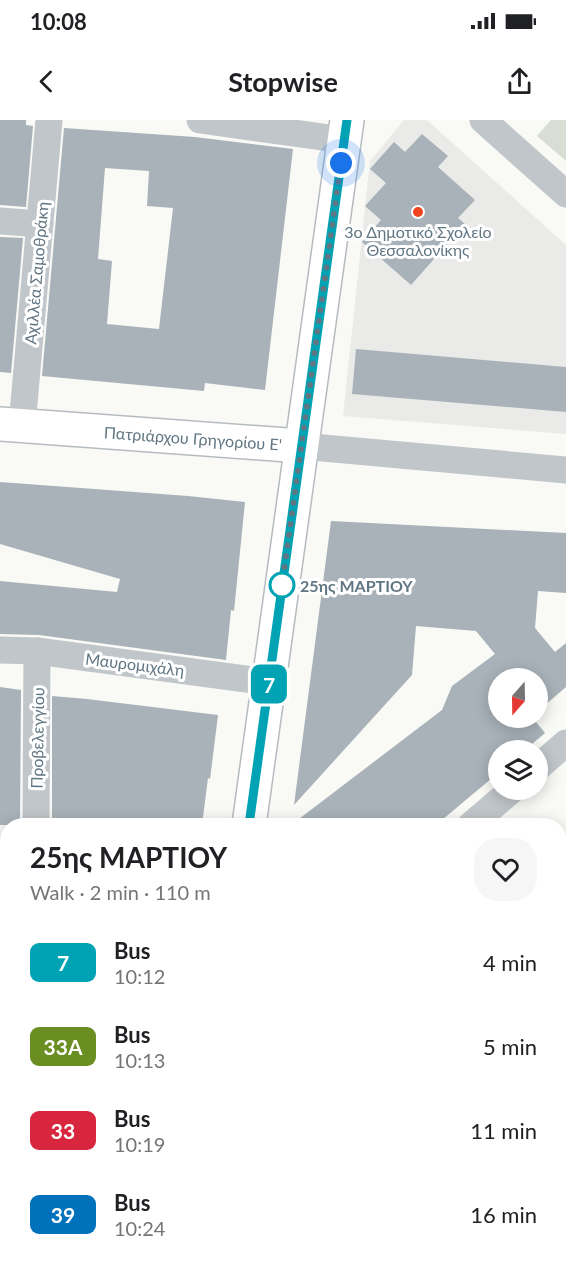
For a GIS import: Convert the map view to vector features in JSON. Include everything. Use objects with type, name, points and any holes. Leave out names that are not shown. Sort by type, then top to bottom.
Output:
[{"type":"main road","points":[[250,818],[345,130]]},
{"type":"main road","name":"Πατριάρχου Γρηγορίου Ε'","points":[[11,425],[301,446]]},
{"type":"street","name":"Αχιλλέα Σαμοθράκη","points":[[11,425],[40,224],[49,120]]},
{"type":"street","points":[[200,120],[345,130]]},
{"type":"street","points":[[483,120],[566,194]]},
{"type":"street","points":[[0,221],[40,224]]},
{"type":"street","name":"Πατριάρχου Γρηγορίου Ε'","points":[[301,446],[566,470]]},
{"type":"street","name":"Μαυρομιχάλη","points":[[0,650],[38,651],[269,681]]},
{"type":"street","name":"Προβελεγγίου","points":[[36,818],[38,651]]},
{"type":"street","points":[[548,759],[566,743]]},
{"type":"street","points":[[479,818],[500,800]]},
{"type":"shaded area","points":[[404,120],[427,120],[566,245],[566,434],[343,416],[370,161]]},
{"type":"shaded area","points":[[551,120],[566,120],[566,161],[537,136]]},
{"type":"building","points":[[0,120],[26,120],[26,125],[33,126],[26,207],[0,205]]},
{"type":"building","points":[[64,128],[195,137],[293,149],[265,390],[205,383],[204,391],[42,376]],"holes":[[[105,168],[149,171],[147,206],[173,208],[159,329],[107,324],[112,261],[98,259]]]},
{"type":"building","name":"3ο Δημοτικό Σχολείο Θεσσαλονίκης","points":[[422,134],[448,156],[438,167],[475,200],[458,218],[465,224],[411,285],[362,242],[381,220],[365,206],[386,183],[370,169],[394,142],[405,152]]},
{"type":"building","points":[[0,237],[23,238],[11,373],[0,372]]},
{"type":"building","points":[[356,349],[566,367],[566,412],[352,394]]},
{"type":"building","points":[[0,482],[245,502],[234,611],[231,610],[226,660],[39,635],[0,634],[0,581],[117,592],[120,579],[0,544]]},
{"type":"building","points":[[331,521],[566,533],[566,593],[538,591],[535,628],[555,652],[566,643],[566,687],[548,703],[548,668],[488,668],[488,728],[541,728],[545,733],[537,740],[488,740],[488,781],[444,818],[300,818],[442,710],[452,686],[495,654],[476,631],[416,626],[412,675],[294,805]]},
{"type":"building","points":[[0,687],[21,690],[20,818],[0,818]]},
{"type":"building","points":[[52,696],[218,715],[203,818],[52,818]]},
{"type":"bus line","name":"7","points":[[250,818],[347,120]]},
{"type":"place","name":"3ο Δημοτικό Σχολείο Θεσσαλονίκης","points":[[418,212]]},
{"type":"place","name":"25ης ΜΑΡΤΙΟΥ","points":[[282,585]]},
{"type":"route","points":[[282,585],[281,592],[341,163]]}]
